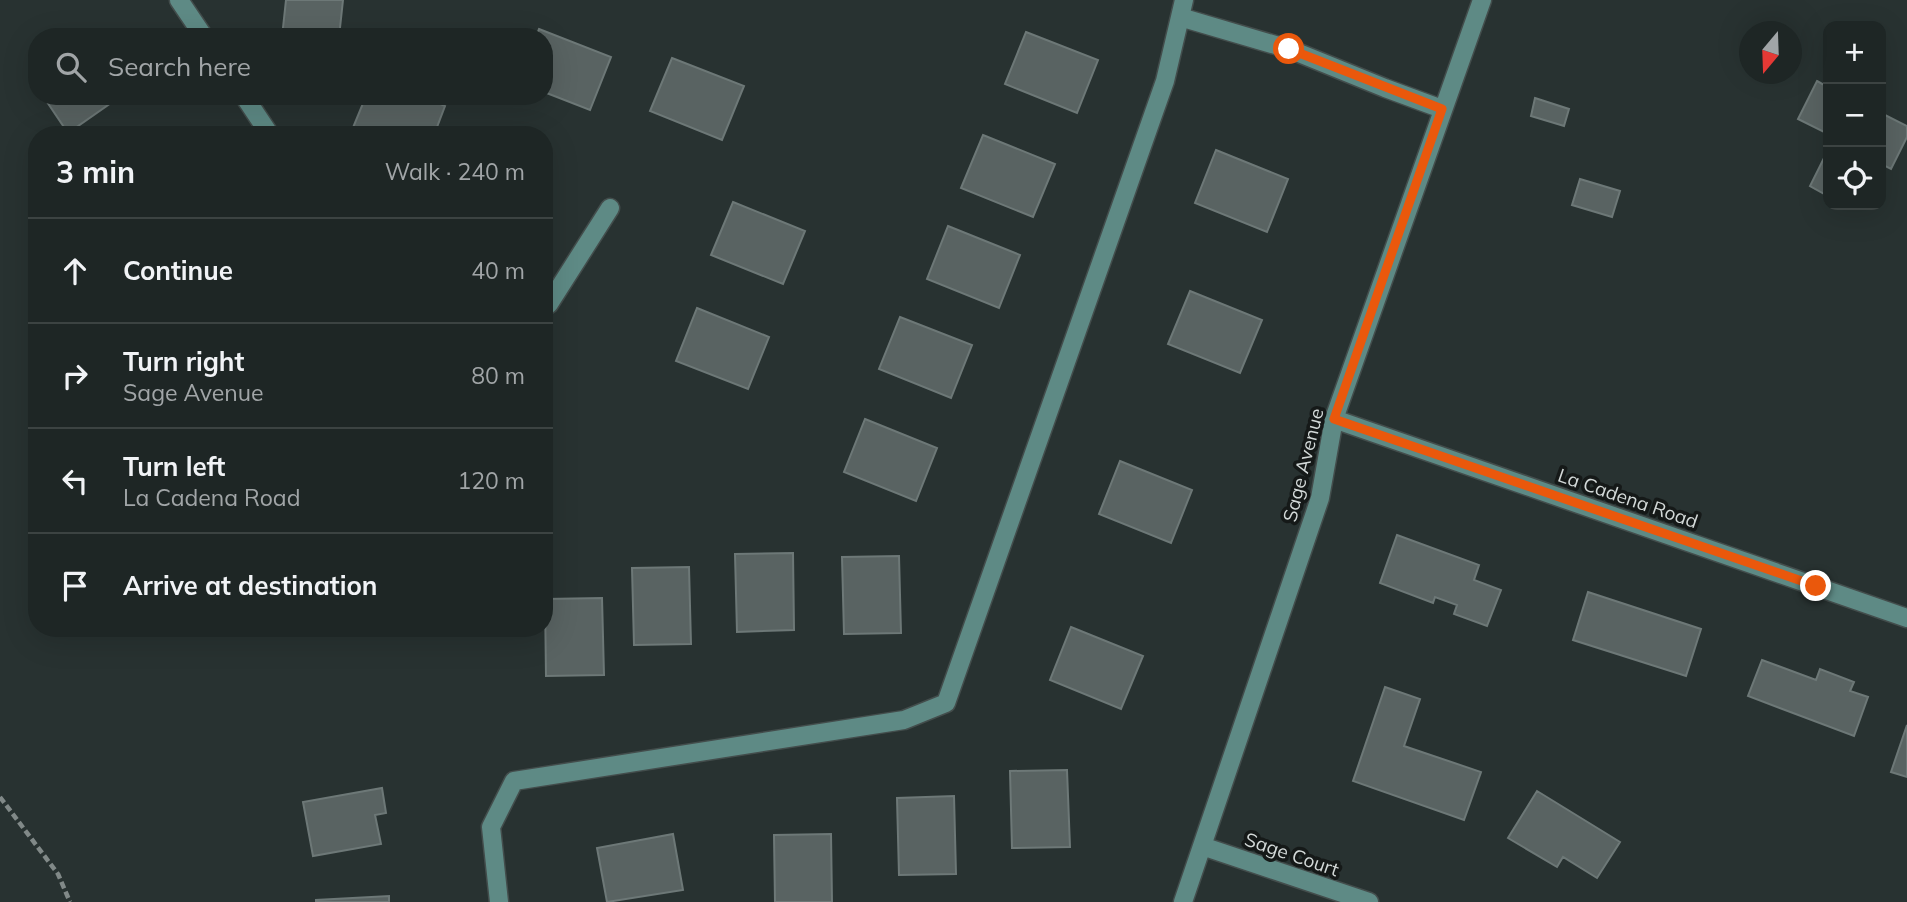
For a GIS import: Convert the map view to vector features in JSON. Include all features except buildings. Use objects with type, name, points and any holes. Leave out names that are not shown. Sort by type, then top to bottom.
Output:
[{"type":"street","points":[[178,0],[198,28]]},
{"type":"street","name":"Sage Avenue","points":[[1183,902],[1320,498],[1334,419],[1482,0]]},
{"type":"street","points":[[499,902],[491,827],[514,781],[904,720],[946,703],[1165,81],[1182,8],[1442,109]]},
{"type":"street","points":[[250,105],[264,126]]},
{"type":"street","points":[[553,298],[610,208]]},
{"type":"street","name":"La Cadena Road","points":[[1334,419],[1907,618]]},
{"type":"street","name":"Sage Court","points":[[1202,846],[1369,902]]},
{"type":"path","points":[[0,797],[58,873],[70,902]]},
{"type":"route","points":[[1289,49],[1442,109],[1334,419],[1816,586]]}]
